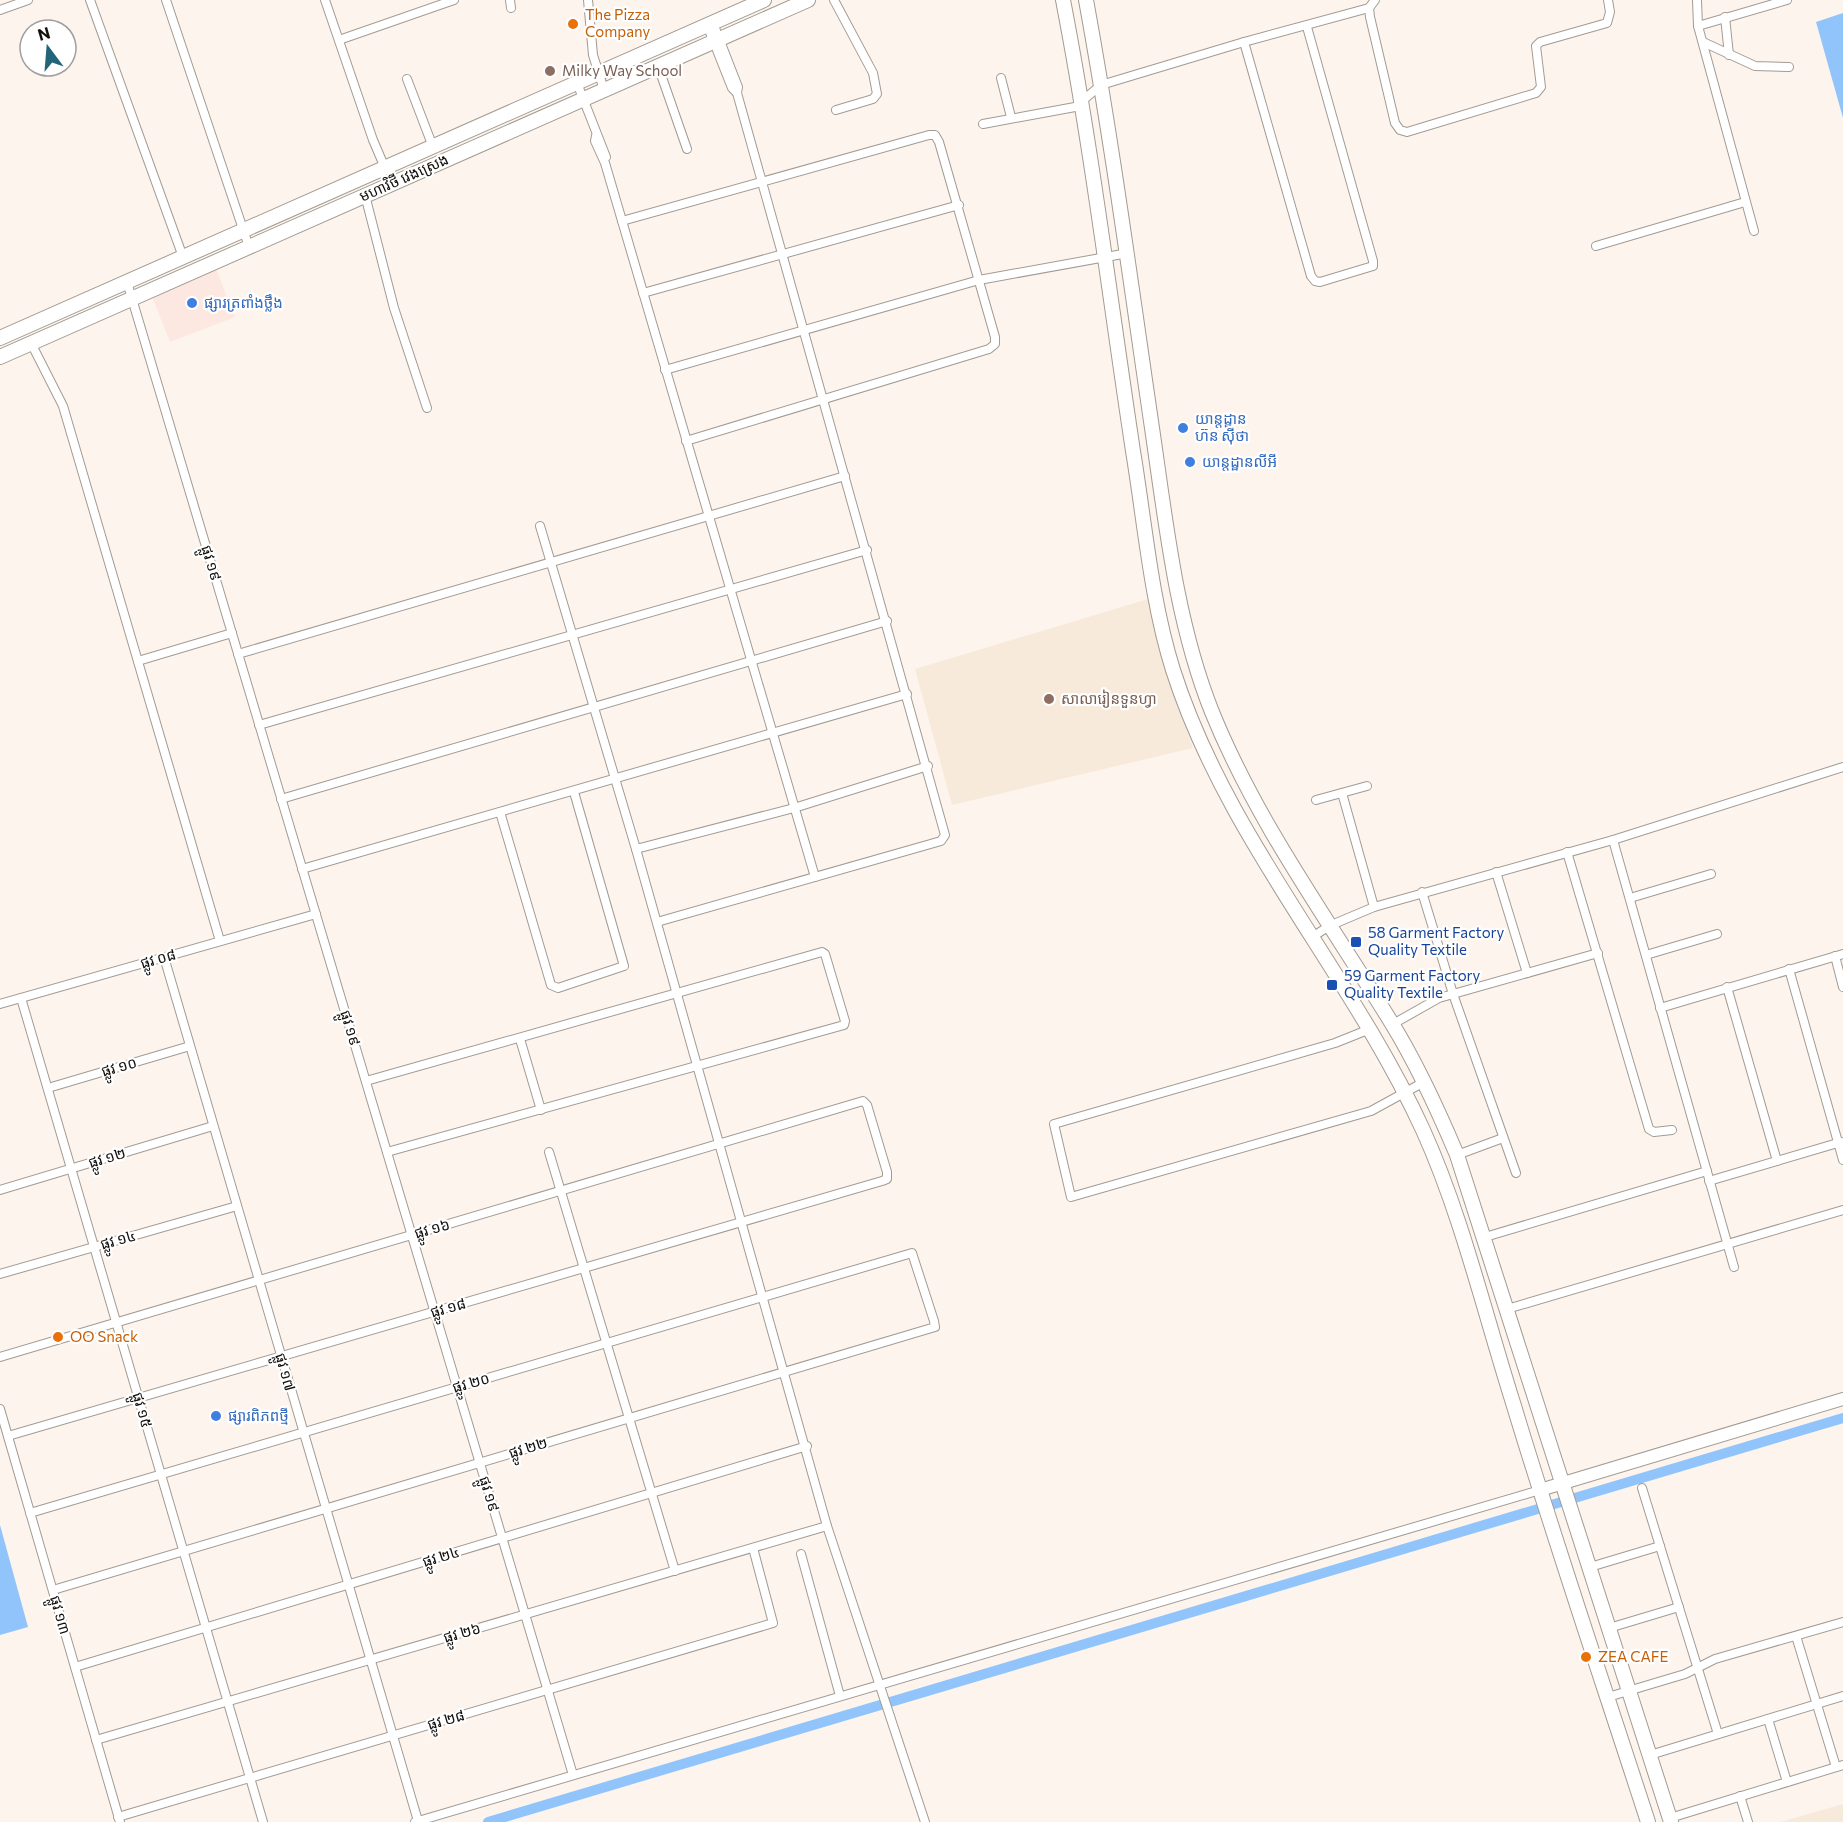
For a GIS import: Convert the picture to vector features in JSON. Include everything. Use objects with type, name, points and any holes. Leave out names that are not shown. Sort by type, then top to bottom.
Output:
[{"type":"main road","name":"មហាវិថី វេងស្រេង","points":[[0,338],[764,0]]},
{"type":"main road","name":"មហាវិថី វេងស្រេង","points":[[0,357],[808,0]]},
{"type":"main road","points":[[1063,0],[1083,102],[1119,355],[1160,617],[1173,670],[1214,773],[1310,938],[1370,1029],[1404,1093],[1438,1166],[1648,1822]]},
{"type":"main road","points":[[1086,0],[1128,253],[1163,499],[1182,612],[1195,663],[1212,712],[1235,763],[1329,926],[1393,1024],[1424,1082],[1457,1155],[1671,1820]]},
{"type":"main road","points":[[1160,617],[1182,612]]},
{"type":"main road","points":[[1190,717],[1212,712]]},
{"type":"street","points":[[0,10],[28,0]]},
{"type":"street","points":[[90,0],[183,257]]},
{"type":"street","points":[[166,0],[249,247]]},
{"type":"street","points":[[325,0],[373,140],[386,168]]},
{"type":"street","points":[[339,40],[454,0]]},
{"type":"street","points":[[588,0],[597,74],[604,90]]},
{"type":"street","points":[[834,0],[873,73],[877,94],[873,99],[836,110]]},
{"type":"street","points":[[983,124],[1075,107],[1101,85],[1244,42],[1307,27],[1369,8],[1375,0]]},
{"type":"street","points":[[1369,8],[1395,123],[1400,130],[1407,132],[1536,93],[1540,87],[1536,46],[1540,42],[1606,23],[1610,12],[1608,0]]},
{"type":"street","points":[[1697,0],[1698,26],[1754,231]]},
{"type":"street","points":[[1698,26],[1787,0]]},
{"type":"street","points":[[1725,17],[1729,55]]},
{"type":"street","points":[[657,922],[944,838],[928,766],[781,256],[737,93],[732,88],[718,40],[710,24]]},
{"type":"street","points":[[1244,42],[1311,276],[1315,281],[1330,280],[1365,270],[1373,266],[1373,261],[1307,27]]},
{"type":"street","points":[[1703,42],[1755,66],[1789,67]]},
{"type":"street","points":[[658,66],[687,149]]},
{"type":"street","points":[[1001,78],[1011,117]]},
{"type":"street","points":[[407,79],[432,147]]},
{"type":"street","points":[[578,82],[597,136],[595,141],[605,163],[815,877]]},
{"type":"street","points":[[622,221],[935,135],[959,205],[994,337],[994,344],[989,349],[686,441]]},
{"type":"street","points":[[365,195],[394,308],[427,408]]},
{"type":"street","points":[[1596,246],[1745,201]]},
{"type":"street","points":[[643,292],[781,256],[959,205]]},
{"type":"street","points":[[665,369],[979,280],[1128,253]]},
{"type":"street","name":"ផ្លូវ ១៩","points":[[127,282],[573,1775]]},
{"type":"street","points":[[31,343],[63,406],[220,941]]},
{"type":"street","points":[[238,654],[845,476]]},
{"type":"street","points":[[540,526],[657,922],[741,1222],[807,1446],[827,1526],[924,1822]]},
{"type":"street","points":[[259,725],[572,633],[867,550]]},
{"type":"street","points":[[281,799],[886,621]]},
{"type":"street","points":[[138,662],[232,633]]},
{"type":"street","points":[[302,869],[615,781],[907,694]]},
{"type":"street","points":[[636,849],[794,808],[928,766]]},
{"type":"street","points":[[1310,938],[1329,926],[1374,907],[1613,840],[1843,767]]},
{"type":"street","points":[[1316,800],[1367,786]]},
{"type":"street","points":[[500,812],[551,985],[558,988],[624,966],[574,792]]},
{"type":"street","points":[[1342,793],[1374,907]]},
{"type":"street","points":[[1613,840],[1734,1267]]},
{"type":"street","points":[[1567,852],[1649,1129],[1654,1132],[1672,1130]]},
{"type":"street","points":[[1496,872],[1527,973]]},
{"type":"street","points":[[1630,898],[1711,874]]},
{"type":"street","points":[[1422,892],[1453,994],[1516,1173]]},
{"type":"street","name":"ផ្លូវ ០៨","points":[[0,1004],[316,914]]},
{"type":"street","points":[[1646,955],[1716,934]]},
{"type":"street","points":[[366,1082],[825,952],[845,1021],[844,1025],[387,1152]]},
{"type":"street","points":[[1393,1024],[1439,998],[1598,953]]},
{"type":"street","points":[[1660,1008],[1839,955],[1843,987]]},
{"type":"street","name":"ផ្លូវ ១៧","points":[[164,957],[416,1821]]},
{"type":"street","points":[[1789,969],[1841,1142],[1843,1160]]},
{"type":"street","points":[[1727,987],[1777,1161]]},
{"type":"street","name":"ផ្លូវ ១៥","points":[[21,998],[263,1822]]},
{"type":"street","points":[[1370,1029],[1335,1043],[1054,1124],[1071,1197],[1371,1111],[1424,1082]]},
{"type":"street","points":[[520,1038],[541,1110]]},
{"type":"street","name":"ផ្លូវ ១០","points":[[48,1088],[190,1046]]},
{"type":"street","name":"ផ្លូវ ១៦","points":[[0,1357],[863,1101],[867,1105],[887,1179]]},
{"type":"street","name":"ផ្លូវ ១២","points":[[0,1190],[213,1126]]},
{"type":"street","points":[[1457,1155],[1503,1138]]},
{"type":"street","points":[[1709,1181],[1841,1142]]},
{"type":"street","points":[[549,1152],[675,1570]]},
{"type":"street","points":[[1485,1237],[1707,1171]]},
{"type":"street","name":"ផ្លូវ ១៨","points":[[8,1436],[887,1179]]},
{"type":"street","name":"ផ្លូវ ១៤","points":[[0,1274],[237,1206]]},
{"type":"street","points":[[1507,1309],[1843,1210]]},
{"type":"street","name":"ផ្លូវ ២០","points":[[30,1513],[912,1253],[934,1327]]},
{"type":"street","name":"ផ្លូវ ២២","points":[[52,1590],[934,1327]]},
{"type":"street","points":[[416,1821],[840,1696],[880,1687],[1544,1502],[1843,1399]]},
{"type":"street","name":"ផ្លូវ ១៣","points":[[0,1409],[119,1819]]},
{"type":"street","name":"ផ្លូវ ២៤","points":[[75,1667],[807,1446]]},
{"type":"street","points":[[1642,1488],[1718,1734]]},
{"type":"street","name":"ផ្លូវ ២៦","points":[[96,1740],[827,1526]]},
{"type":"street","points":[[1590,1567],[1660,1546]]},
{"type":"street","name":"ផ្លូវ ២៨","points":[[119,1819],[773,1623],[753,1548]]},
{"type":"street","points":[[801,1554],[840,1696]]},
{"type":"street","points":[[1609,1628],[1679,1607]]},
{"type":"street","points":[[1608,1697],[1685,1674],[1715,1659],[1843,1623]]},
{"type":"street","points":[[1671,1820],[1839,1766],[1796,1636]]},
{"type":"street","points":[[1650,1755],[1843,1696]]},
{"type":"street","points":[[1768,1719],[1787,1782]]},
{"type":"street","points":[[1740,1796],[1748,1822]]},
{"type":"shaded area","name":"ផ្សារត្រពាំងថ្លឹង","points":[[213,261],[235,317],[170,342],[149,289]]},
{"type":"shaded area","name":"សាលារៀនទួនហ្វា","points":[[1148,599],[1160,652],[1193,748],[952,805],[915,669]]},
{"type":"shaded area","points":[[1843,1804],[1843,1822],[1780,1822]]},
{"type":"water","points":[[1843,13],[1843,118],[1816,22]]},
{"type":"water","points":[[0,1525],[28,1627],[0,1635]]},
{"type":"waterway","points":[[488,1822],[1843,1418]]},
{"type":"place","name":"The Pizza Company","points":[[573,24]]},
{"type":"place","name":"Milky Way School","points":[[550,71]]},
{"type":"place","name":"ផ្សារត្រពាំងថ្លឹង","points":[[192,303]]},
{"type":"place","name":"យាន្ដដ្ឋាន ហ៊ន ស៊ីថា","points":[[1183,428]]},
{"type":"place","name":"យាន្ដដ្ឋានលីអី","points":[[1190,462]]},
{"type":"place","name":"សាលារៀនទួនហ្វា","points":[[1049,699]]},
{"type":"place","name":"58 Garment Factory Quality Textile","points":[[1356,942]]},
{"type":"place","name":"59 Garment Factory Quality Textile","points":[[1332,985]]},
{"type":"place","name":"OO Snack","points":[[58,1337]]},
{"type":"place","name":"ផ្សារពិភពថ្មី","points":[[216,1416]]},
{"type":"place","name":"ZEA CAFE","points":[[1586,1657]]}]
